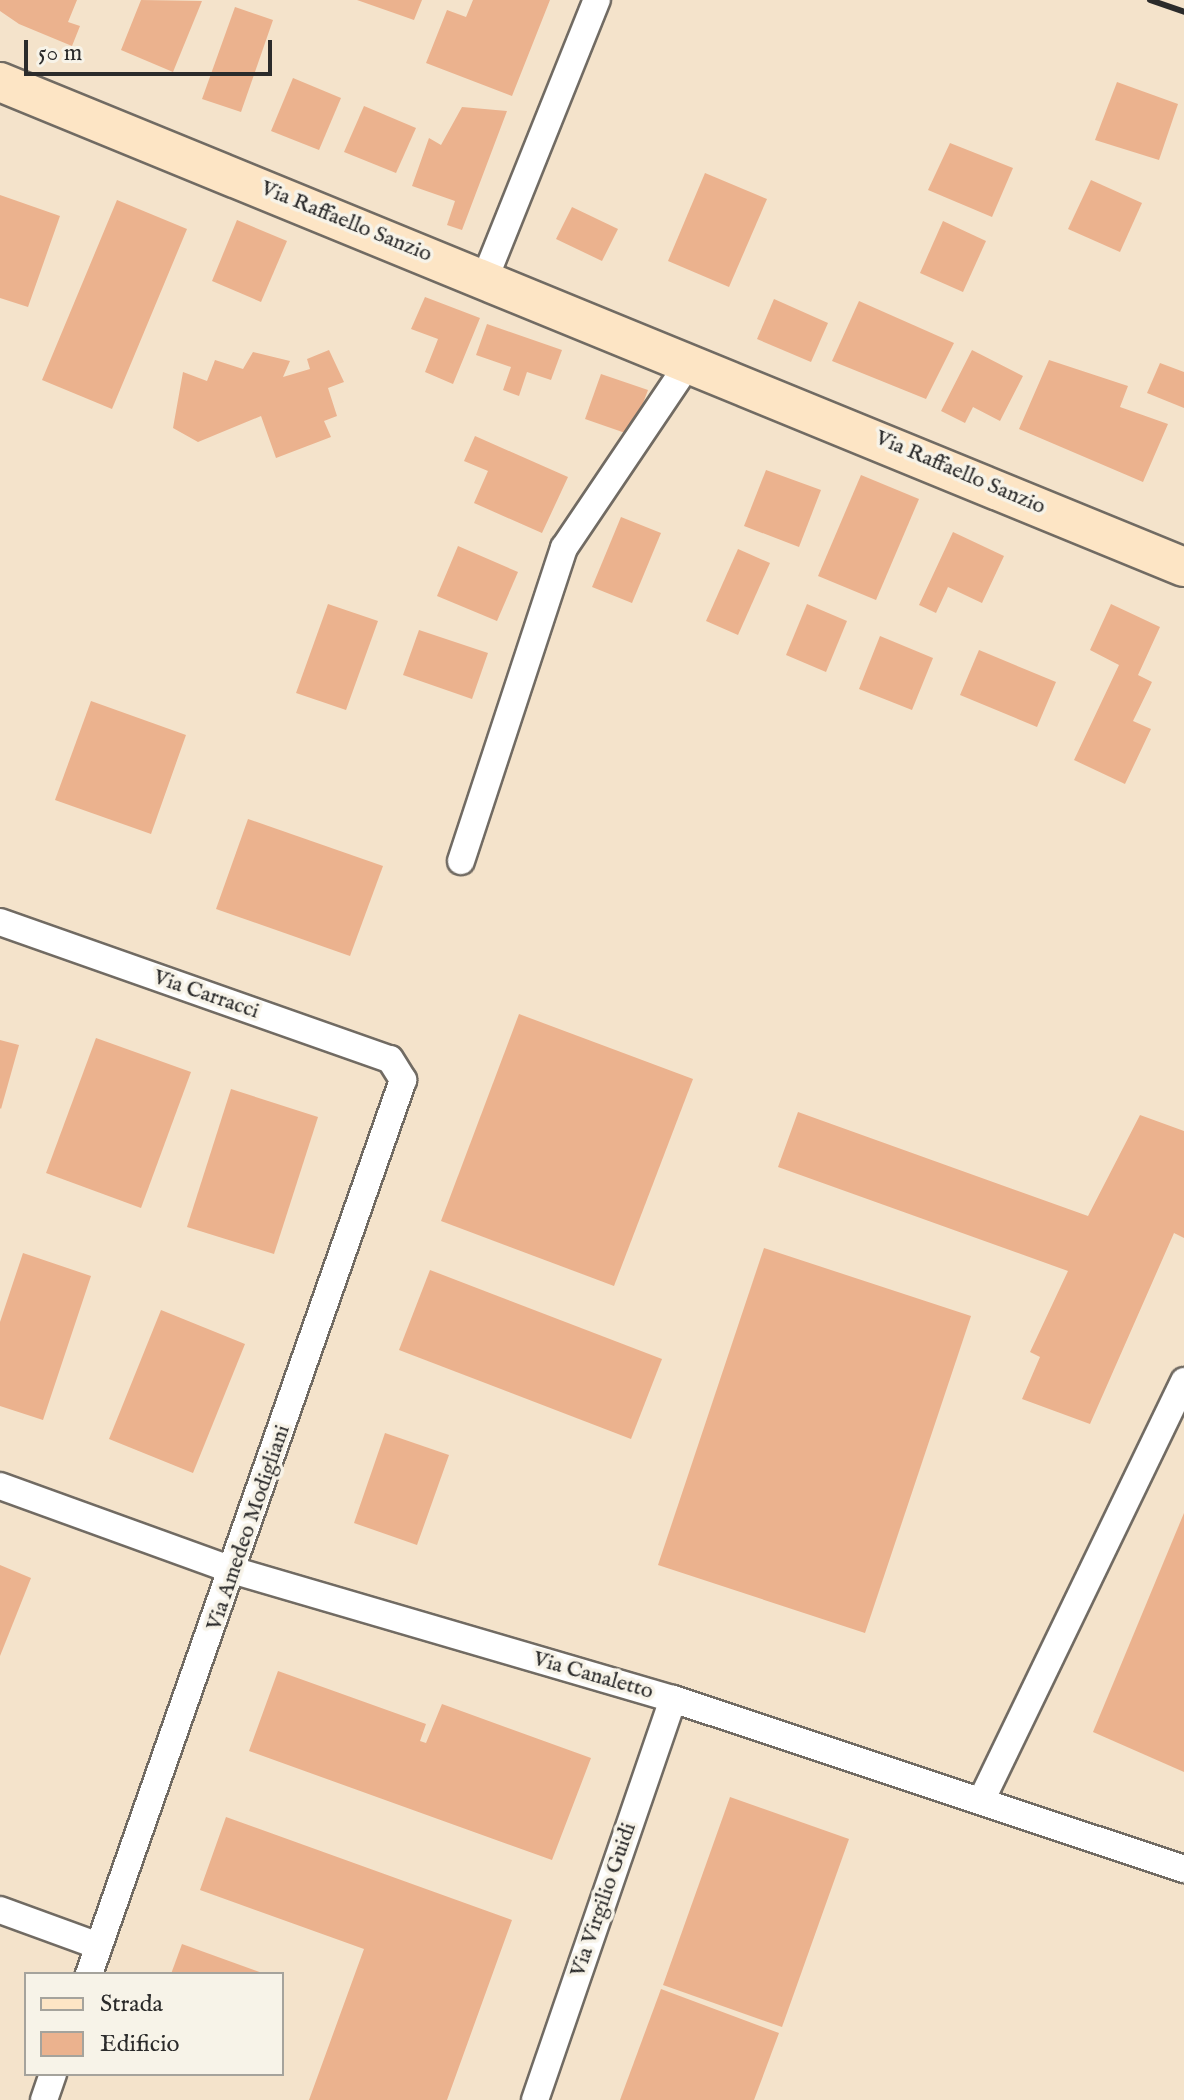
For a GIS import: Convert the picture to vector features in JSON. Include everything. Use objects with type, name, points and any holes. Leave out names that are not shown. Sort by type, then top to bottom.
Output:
[{"type":"main road","name":"Via Raffaello Sanzio","points":[[0,82],[691,360],[1184,567]]},
{"type":"street","points":[[485,278],[597,0]]},
{"type":"street","points":[[461,861],[564,548],[691,360]]},
{"type":"street","name":"Via Carracci","points":[[0,922],[390,1059],[403,1080]]},
{"type":"street","name":"Via Amedeo Modigliani","points":[[90,1972],[235,1571],[403,1080]]},
{"type":"street","points":[[983,1797],[1184,1381]]},
{"type":"street","name":"Via Canaletto","points":[[0,1486],[235,1571],[673,1699],[983,1797],[1184,1869]]},
{"type":"street","name":"Via Virgilio Guidi","points":[[535,2100],[673,1699]]},
{"type":"street","points":[[0,1910],[99,1946]]},
{"type":"street","points":[[44,2100],[52,2076]]},
{"type":"building","points":[[0,0],[77,0],[68,22],[80,26],[72,46],[19,24],[0,11]]},
{"type":"building","points":[[141,0],[202,1],[173,72],[121,50]]},
{"type":"building","points":[[357,0],[422,0],[414,20]]},
{"type":"building","points":[[473,0],[550,0],[512,96],[426,63],[447,10],[466,17]]},
{"type":"building","points":[[235,7],[273,20],[241,112],[202,99]]},
{"type":"building","points":[[293,78],[341,98],[319,150],[271,131]]},
{"type":"building","points":[[1117,82],[1178,104],[1159,160],[1095,140]]},
{"type":"building","points":[[364,106],[416,128],[396,173],[344,152]]},
{"type":"building","points":[[462,107],[507,111],[462,230],[447,225],[455,201],[412,186],[429,138],[441,145]]},
{"type":"building","points":[[950,143],[1013,168],[992,217],[928,190]]},
{"type":"building","points":[[705,173],[767,199],[729,287],[668,261]]},
{"type":"building","points":[[1091,180],[1142,203],[1120,252],[1068,229]]},
{"type":"building","points":[[0,195],[60,216],[28,307],[0,298]]},
{"type":"building","points":[[117,200],[187,229],[112,409],[42,380]]},
{"type":"building","points":[[572,207],[618,229],[602,261],[556,239]]},
{"type":"building","points":[[237,220],[287,241],[261,302],[212,281]]},
{"type":"building","points":[[943,221],[986,241],[963,292],[920,273]]},
{"type":"building","points":[[425,297],[480,318],[453,384],[425,372],[438,339],[411,329]]},
{"type":"building","points":[[774,299],[828,323],[811,362],[757,339]]},
{"type":"building","points":[[859,301],[954,343],[926,399],[832,361]]},
{"type":"building","points":[[487,324],[562,350],[551,380],[527,372],[519,396],[503,390],[511,367],[476,355]]},
{"type":"building","points":[[329,350],[344,382],[328,388],[337,416],[324,421],[331,437],[276,458],[261,416],[198,442],[173,428],[183,372],[207,381],[215,360],[243,369],[253,352],[290,361],[283,377],[310,369],[307,359]]},
{"type":"building","points":[[972,350],[1023,376],[1000,421],[973,407],[965,423],[941,411]]},
{"type":"building","points":[[1049,360],[1128,386],[1120,407],[1168,424],[1143,482],[1019,429]]},
{"type":"building","points":[[1160,363],[1184,372],[1184,408],[1147,393]]},
{"type":"building","points":[[601,374],[648,390],[631,435],[585,419]]},
{"type":"building","points":[[475,436],[568,477],[542,533],[474,503],[488,471],[464,461]]},
{"type":"building","points":[[766,470],[821,490],[799,547],[744,526]]},
{"type":"building","points":[[861,475],[919,499],[876,600],[818,576]]},
{"type":"building","points":[[621,517],[661,533],[632,603],[592,587]]},
{"type":"building","points":[[953,532],[1004,556],[982,603],[948,587],[936,613],[919,605]]},
{"type":"building","points":[[458,546],[518,572],[497,621],[437,596]]},
{"type":"building","points":[[738,549],[770,563],[738,635],[706,621]]},
{"type":"building","points":[[328,604],[378,621],[346,710],[296,693]]},
{"type":"building","points":[[807,604],[847,621],[826,672],[786,655]]},
{"type":"building","points":[[1111,604],[1160,627],[1138,675],[1152,682],[1133,721],[1151,729],[1125,784],[1074,760],[1119,665],[1090,650]]},
{"type":"building","points":[[419,630],[488,653],[472,699],[403,675]]},
{"type":"building","points":[[880,636],[933,658],[912,710],[859,689]]},
{"type":"building","points":[[979,650],[1056,682],[1037,727],[960,695]]},
{"type":"building","points":[[91,701],[186,735],[151,834],[55,800]]},
{"type":"building","points":[[248,819],[383,866],[350,956],[216,909]]},
{"type":"building","points":[[519,1014],[693,1079],[614,1286],[441,1221]]},
{"type":"building","points":[[96,1038],[191,1072],[141,1208],[46,1173]]},
{"type":"building","points":[[0,1040],[19,1045],[1,1109],[0,1108]]},
{"type":"building","points":[[231,1089],[318,1117],[274,1254],[187,1227]]},
{"type":"building","points":[[798,1112],[1088,1216],[1140,1115],[1184,1131],[1184,1238],[1174,1233],[1090,1424],[1022,1399],[1040,1357],[1030,1352],[1068,1271],[778,1167]]},
{"type":"building","points":[[764,1248],[971,1316],[865,1633],[658,1565]]},
{"type":"building","points":[[23,1253],[91,1276],[43,1420],[0,1406],[0,1322]]},
{"type":"building","points":[[430,1270],[662,1359],[631,1439],[399,1350]]},
{"type":"building","points":[[161,1310],[245,1344],[193,1473],[109,1439]]},
{"type":"building","points":[[385,1433],[449,1455],[417,1545],[354,1523]]},
{"type":"building","points":[[1184,1513],[1184,1772],[1093,1732]]},
{"type":"building","points":[[0,1565],[31,1578],[0,1656]]},
{"type":"building","points":[[278,1671],[426,1724],[420,1741],[426,1743],[442,1704],[591,1758],[552,1860],[249,1751]]},
{"type":"building","points":[[730,1797],[849,1839],[782,2027],[663,1985]]},
{"type":"building","points":[[226,1817],[512,1920],[447,2100],[309,2100],[364,1949],[200,1890]]},
{"type":"building","points":[[182,1944],[259,1972],[172,1972]]},
{"type":"building","points":[[661,1989],[779,2033],[754,2100],[620,2100]]},
{"type":"railway","points":[[1150,0],[1184,12]]}]
